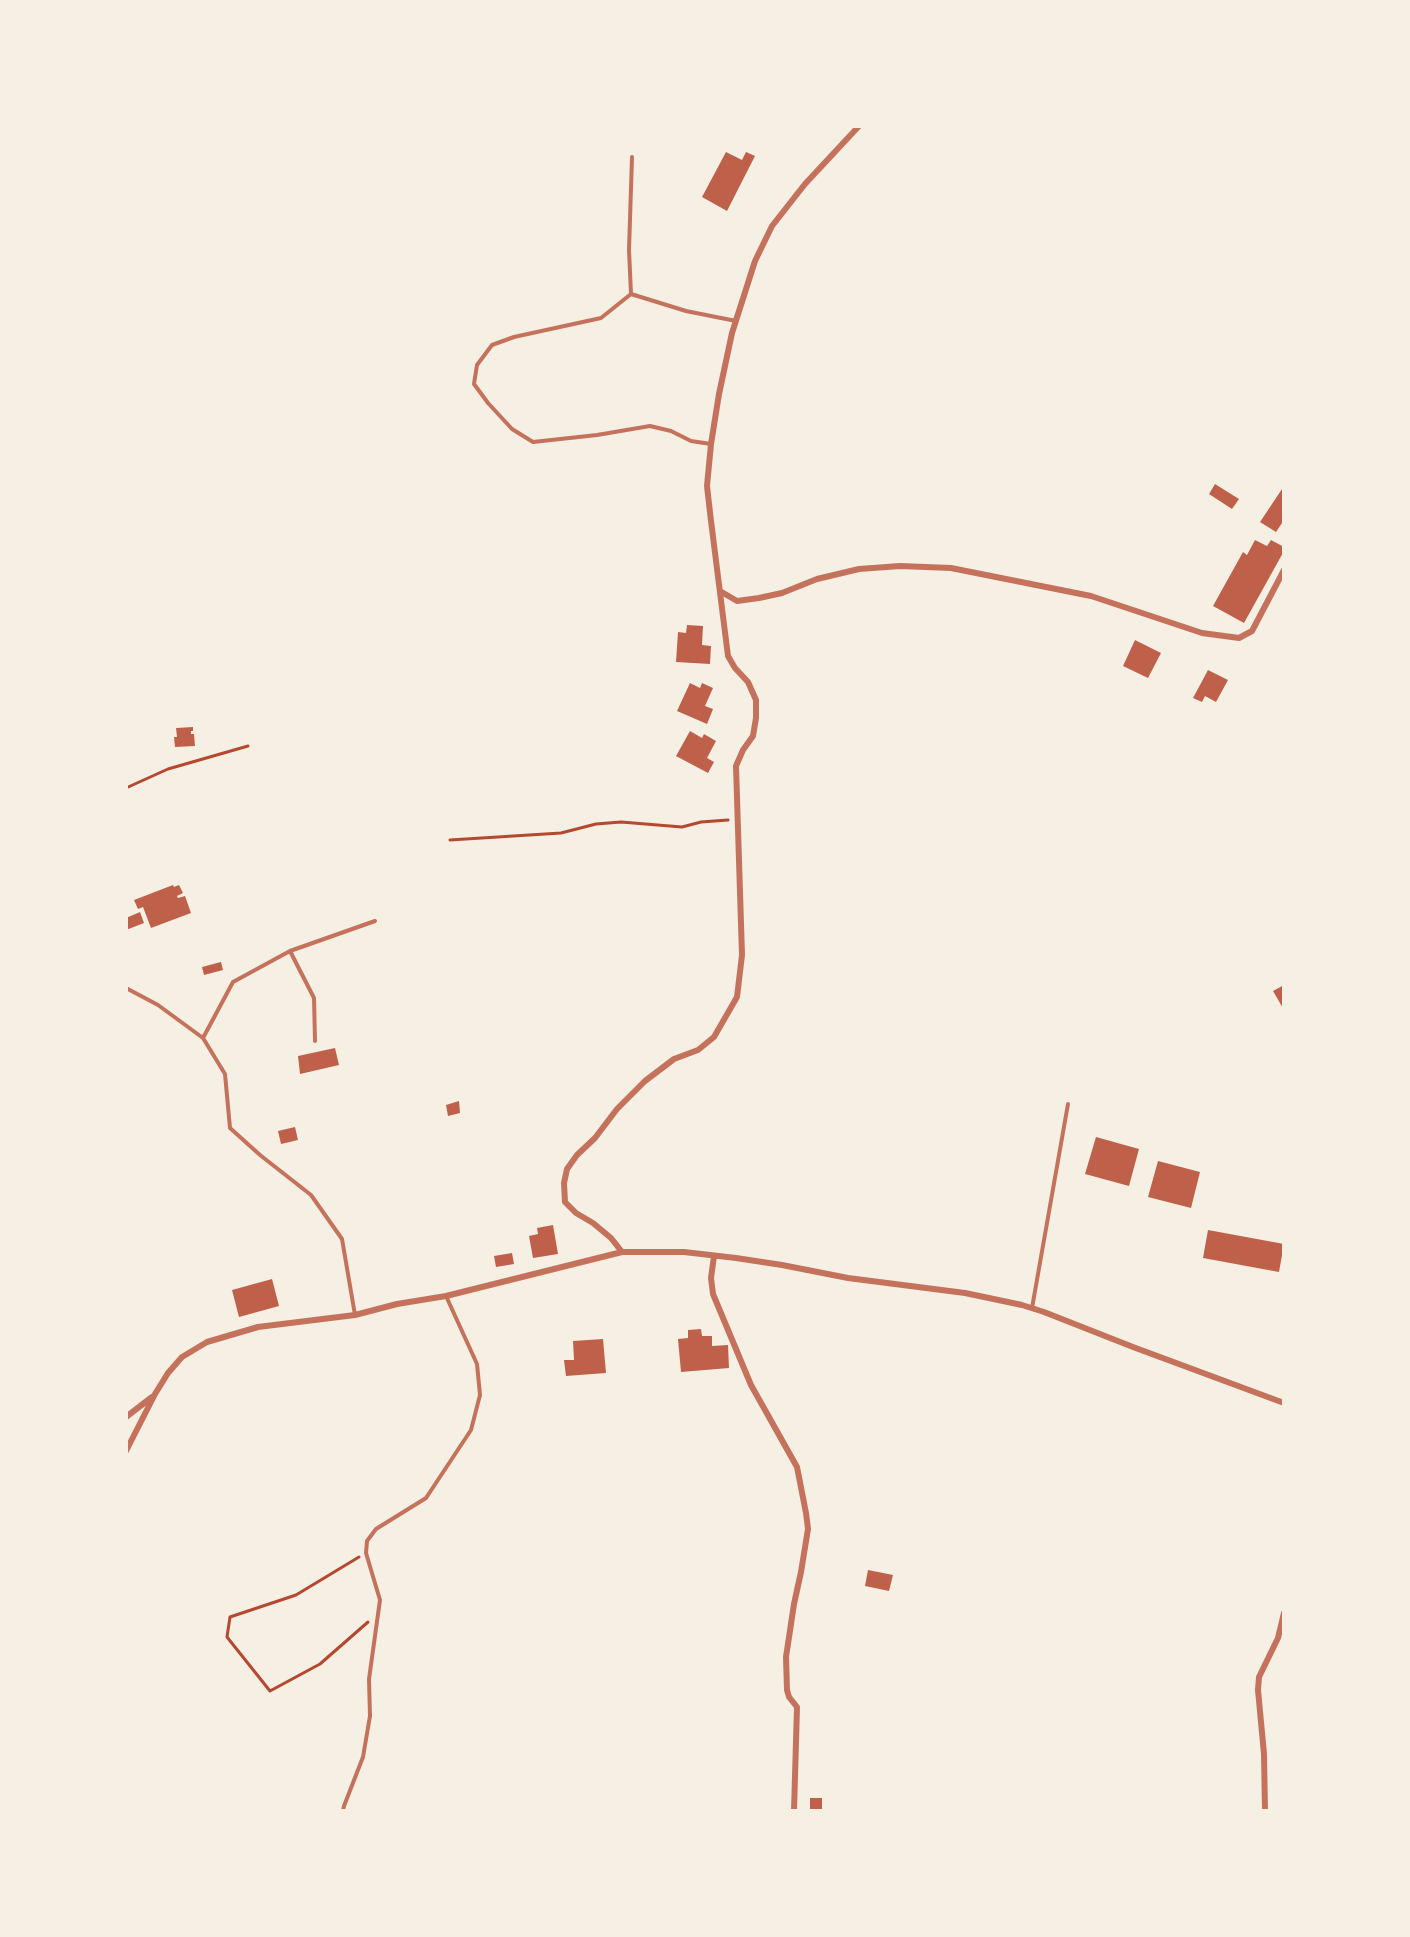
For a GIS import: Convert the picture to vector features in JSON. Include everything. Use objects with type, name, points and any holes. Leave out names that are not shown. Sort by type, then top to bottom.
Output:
[{"type":"street","points":[[622,1252],[611,1238],[576,1213],[565,1202],[564,1183],[567,1168],[595,1138],[617,1109],[645,1081],[674,1059],[698,1050],[714,1037],[737,997],[742,955],[736,766],[753,736],[756,700],[748,682],[728,656],[707,486],[711,444],[722,383],[736,321],[755,261],[772,226],[805,184],[859,126]]},
{"type":"street","points":[[720,591],[737,601],[782,593],[817,579],[859,569],[900,566],[951,568],[1091,596],[1202,633],[1239,638],[1252,631],[1284,570]]},
{"type":"street","points":[[126,1451],[154,1394],[168,1372],[182,1357],[207,1342],[258,1327],[355,1315],[397,1304],[446,1296],[622,1252],[684,1252],[782,1265],[848,1278],[965,1293],[1032,1309],[1284,1403]]},
{"type":"street","points":[[714,1256],[711,1278],[713,1294],[751,1385],[797,1467],[806,1513],[808,1529],[786,1657],[787,1690],[789,1697],[797,1707],[795,1811]]},
{"type":"street","points":[[126,1417],[154,1394]]},
{"type":"street","points":[[1265,1811],[1259,1677],[1278,1638],[1284,1613]]},
{"type":"lane","points":[[631,294],[629,250],[632,157]]},
{"type":"lane","points":[[631,294],[686,311],[736,321]]},
{"type":"lane","points":[[631,294],[601,318],[514,337],[492,345],[477,365],[474,384],[512,429],[533,441],[597,435],[650,426],[671,431],[691,441],[711,444]]},
{"type":"lane","points":[[203,1038],[233,982],[290,951],[375,921]]},
{"type":"lane","points":[[290,951],[314,998],[315,1041]]},
{"type":"lane","points":[[126,988],[158,1005],[203,1038],[225,1074],[230,1128],[311,1195],[342,1239],[355,1315]]},
{"type":"lane","points":[[1032,1309],[1068,1104]]},
{"type":"lane","points":[[343,1811],[363,1757],[370,1716],[369,1679],[380,1600],[366,1553],[367,1542],[376,1529],[426,1498],[471,1430],[480,1395],[477,1364],[446,1296]]},
{"type":"path","points":[[126,788],[168,769],[248,746]]},
{"type":"path","points":[[450,840],[561,833],[596,824],[621,822],[682,827],[701,822],[737,819]]},
{"type":"path","points":[[366,1553],[296,1595],[230,1617],[227,1638],[270,1691],[320,1664],[379,1612]]},
{"type":"building","points":[[726,152],[742,160],[746,152],[755,156],[727,211],[702,197]]},
{"type":"building","points":[[1215,484],[1239,499],[1232,509],[1209,494]]},
{"type":"building","points":[[1284,486],[1284,520],[1276,532],[1260,522]]},
{"type":"building","points":[[1255,540],[1267,546],[1271,540],[1284,547],[1284,551],[1244,623],[1213,606],[1243,552],[1247,555]]},
{"type":"building","points":[[687,625],[703,626],[702,645],[711,646],[710,664],[676,662],[678,632],[686,633]]},
{"type":"building","points":[[1135,640],[1161,653],[1148,678],[1123,666]]},
{"type":"building","points":[[1208,670],[1228,680],[1216,702],[1205,696],[1202,702],[1193,698]]},
{"type":"building","points":[[690,683],[700,688],[702,683],[713,688],[705,706],[713,709],[707,724],[677,711]]},
{"type":"building","points":[[193,727],[191,734],[194,734],[195,746],[175,747],[176,728]]},
{"type":"building","points":[[690,731],[702,738],[704,734],[716,741],[707,758],[714,762],[708,773],[676,756]]},
{"type":"building","points":[[173,885],[174,887],[179,885],[183,893],[177,896],[178,898],[185,896],[191,913],[151,928],[143,907],[138,909],[134,900]]},
{"type":"building","points":[[140,912],[144,923],[126,930],[126,918]]},
{"type":"building","points":[[221,962],[223,970],[204,975],[202,967]]},
{"type":"building","points":[[1284,985],[1284,1010],[1273,991]]},
{"type":"building","points":[[335,1048],[339,1065],[300,1074],[298,1056]]},
{"type":"building","points":[[459,1101],[460,1113],[448,1116],[446,1105]]},
{"type":"building","points":[[295,1127],[298,1140],[281,1144],[278,1131]]},
{"type":"building","points":[[1096,1137],[1139,1149],[1129,1186],[1085,1174]]},
{"type":"building","points":[[1158,1161],[1200,1172],[1191,1208],[1148,1197]]},
{"type":"building","points":[[553,1225],[558,1254],[533,1258],[529,1236],[538,1234],[537,1228]]},
{"type":"building","points":[[1208,1230],[1284,1244],[1279,1272],[1203,1258]]},
{"type":"building","points":[[512,1253],[514,1264],[496,1267],[494,1256]]},
{"type":"building","points":[[272,1279],[279,1306],[239,1317],[232,1290]]},
{"type":"building","points":[[701,1329],[702,1336],[712,1336],[712,1346],[728,1345],[729,1368],[681,1372],[678,1339],[688,1338],[688,1330]]},
{"type":"building","points":[[603,1339],[606,1373],[566,1376],[564,1360],[574,1360],[573,1341]]},
{"type":"building","points":[[868,1570],[893,1575],[889,1591],[865,1586]]},
{"type":"building","points":[[810,1798],[822,1798],[822,1811],[810,1811]]}]
